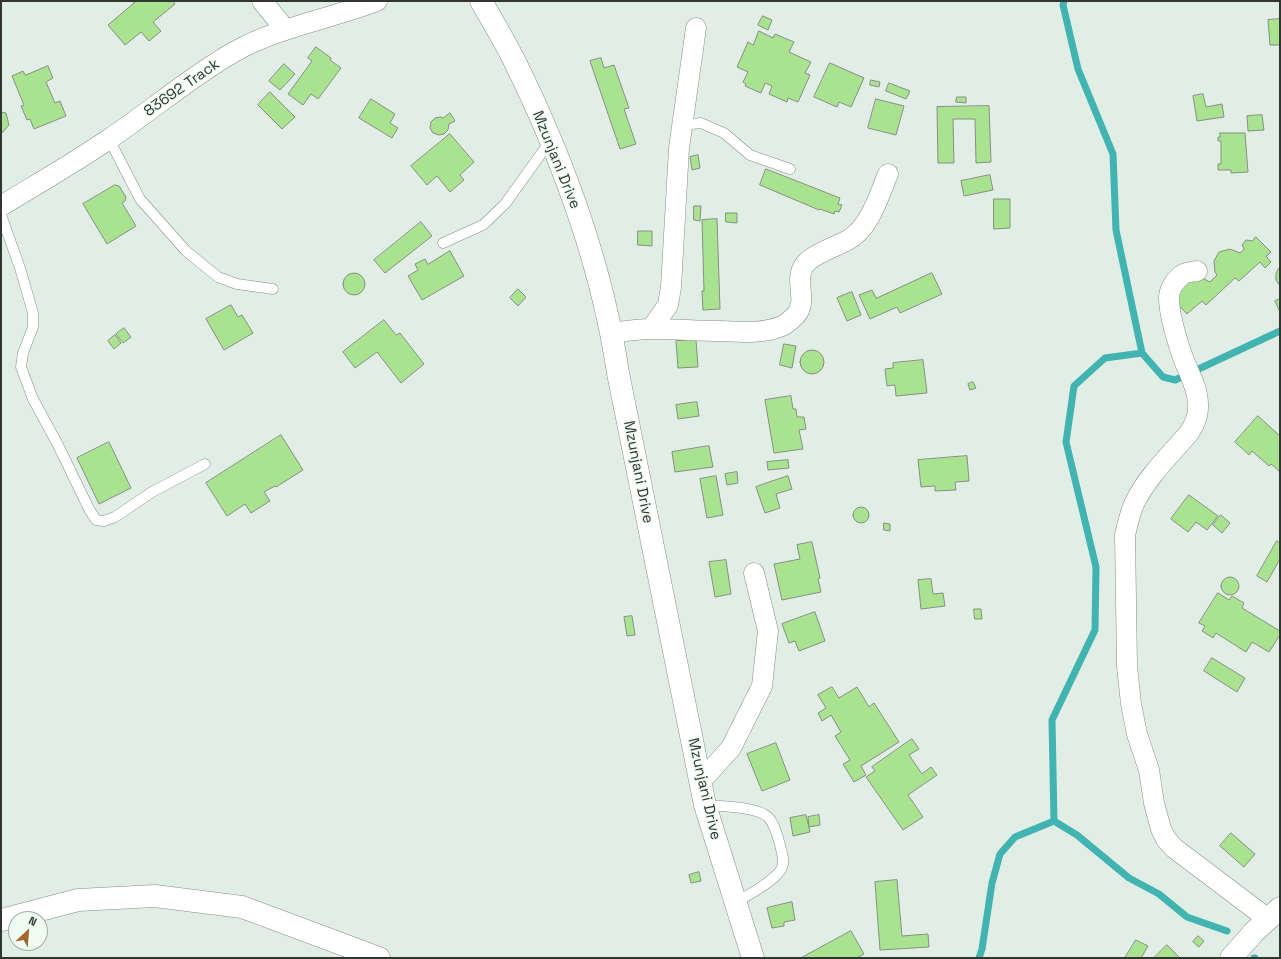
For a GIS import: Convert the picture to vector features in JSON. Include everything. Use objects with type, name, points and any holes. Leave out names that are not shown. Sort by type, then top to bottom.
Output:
[{"type":"main road","name":"Mzunjani Drive","points":[[481,1],[514,59],[551,140],[577,209],[603,293],[705,805],[753,958]]},
{"type":"main road","points":[[1,920],[78,900],[155,896],[242,907],[379,958]]},
{"type":"main road","points":[[1231,958],[1254,932],[1274,914]]},
{"type":"street","points":[[262,1],[285,29]]},
{"type":"street","name":"83692 Track","points":[[1,206],[109,139],[182,87],[235,52],[285,29],[326,18],[377,1]]},
{"type":"street","points":[[651,329],[668,305],[671,287],[679,148],[696,28]]},
{"type":"street","points":[[612,333],[651,329],[736,332],[757,331],[782,326],[789,322],[797,314],[801,305],[799,275],[803,267],[821,252],[849,240],[859,232],[866,224],[888,174]]},
{"type":"street","points":[[1197,271],[1183,274],[1172,287],[1169,297],[1172,318],[1182,354],[1196,392],[1198,404],[1195,424],[1146,483],[1133,508],[1125,535],[1127,666],[1131,704],[1137,734],[1149,770],[1154,803],[1161,829],[1166,839],[1174,848],[1199,868],[1274,914]]},
{"type":"street","points":[[700,782],[731,748],[762,686],[768,631],[754,573]]},
{"type":"lane","points":[[682,125],[701,123],[724,133],[750,155],[790,169]]},
{"type":"lane","points":[[109,139],[140,200],[186,251],[218,277],[237,284],[272,290]]},
{"type":"lane","points":[[443,243],[483,225],[505,204],[551,140]]},
{"type":"lane","points":[[1,215],[34,313],[33,327],[23,353],[21,367],[33,399],[96,520],[104,521],[115,517],[152,492],[205,464]]},
{"type":"lane","points":[[705,805],[751,810],[762,813],[768,817],[774,826],[783,855],[784,864],[774,878],[735,903]]},
{"type":"building","points":[[132,1],[173,1],[175,4],[153,22],[161,31],[149,41],[141,32],[125,45],[108,25],[134,3]]},
{"type":"building","points":[[763,16],[772,20],[768,30],[758,25]]},
{"type":"building","points":[[1280,19],[1280,45],[1270,45],[1268,20]]},
{"type":"building","points":[[759,31],[773,38],[775,34],[794,42],[789,52],[811,62],[805,73],[810,75],[798,102],[788,98],[787,102],[769,94],[772,86],[765,83],[761,93],[745,86],[746,84],[743,82],[748,72],[737,67],[748,42],[753,45]]},
{"type":"building","points":[[316,47],[331,58],[330,60],[341,68],[318,99],[311,94],[303,105],[288,94],[312,61],[308,58]]},
{"type":"building","points":[[601,58],[604,68],[614,65],[629,108],[624,109],[636,144],[620,149],[590,61]]},
{"type":"building","points":[[830,63],[864,78],[851,107],[839,102],[837,107],[814,97]]},
{"type":"building","points":[[284,64],[295,74],[280,90],[269,81]]},
{"type":"building","points":[[48,66],[53,78],[46,82],[55,103],[60,101],[66,116],[34,129],[30,119],[27,120],[21,106],[24,105],[12,76],[23,71],[25,75]]},
{"type":"building","points":[[871,80],[880,82],[879,87],[870,85]]},
{"type":"building","points":[[889,83],[910,91],[906,99],[886,91]]},
{"type":"building","points":[[270,92],[295,117],[282,129],[258,105]]},
{"type":"building","points":[[1203,94],[1206,107],[1222,104],[1224,117],[1197,121],[1193,96]]},
{"type":"building","points":[[957,97],[966,97],[966,103],[956,102]]},
{"type":"building","points":[[371,99],[395,114],[390,123],[398,128],[392,138],[359,118]]},
{"type":"building","points":[[876,99],[904,106],[896,135],[868,128]]},
{"type":"building","points":[[989,106],[991,162],[976,163],[975,119],[953,119],[954,163],[938,163],[937,107]]},
{"type":"building","points":[[1,112],[6,113],[9,125],[2,133]]},
{"type":"building","points":[[450,113],[455,121],[449,124],[448,130],[444,134],[439,135],[433,133],[430,128],[431,122],[435,118],[443,118]]},
{"type":"building","points":[[1262,115],[1264,130],[1248,131],[1247,116]]},
{"type":"building","points":[[1220,133],[1245,133],[1248,172],[1231,173],[1231,170],[1218,170],[1218,164],[1221,164],[1221,141],[1218,141]]},
{"type":"building","points":[[450,134],[474,162],[460,175],[464,180],[450,192],[437,176],[427,185],[411,166]]},
{"type":"building","points":[[698,155],[700,168],[692,170],[690,157]]},
{"type":"building","points":[[766,169],[840,198],[838,204],[842,205],[839,212],[835,211],[834,214],[820,209],[819,210],[760,185]]},
{"type":"building","points":[[990,175],[993,190],[964,196],[961,181]]},
{"type":"building","points":[[115,185],[119,186],[126,197],[125,201],[122,203],[136,226],[107,244],[83,204]]},
{"type":"building","points":[[994,199],[1010,199],[1010,228],[994,229]]},
{"type":"building","points":[[694,206],[701,206],[700,221],[694,220]]},
{"type":"building","points":[[726,213],[737,213],[737,223],[726,222]]},
{"type":"building","points":[[717,219],[720,309],[703,310],[702,291],[704,291],[702,220]]},
{"type":"building","points":[[421,222],[432,236],[385,273],[374,260]]},
{"type":"building","points":[[638,231],[652,231],[652,246],[638,245]]},
{"type":"building","points":[[1256,237],[1271,252],[1266,256],[1271,262],[1265,268],[1260,262],[1239,281],[1235,278],[1206,305],[1202,301],[1187,314],[1172,298],[1192,277],[1202,278],[1210,282],[1217,275],[1215,272],[1214,261],[1219,252],[1230,249],[1240,253],[1244,249],[1242,245],[1246,240],[1252,241]]},
{"type":"building","points":[[450,251],[464,276],[422,300],[408,276],[418,270],[415,264],[425,259],[428,264]]},
{"type":"building","points":[[1279,268],[1280,286],[1276,280],[1276,274]]},
{"type":"building","points":[[354,273],[362,276],[365,284],[362,292],[354,295],[346,292],[343,284],[346,276]]},
{"type":"building","points":[[932,273],[942,294],[900,313],[897,307],[870,319],[859,295],[872,290],[876,298]]},
{"type":"building","points":[[518,289],[526,297],[518,306],[510,298]]},
{"type":"building","points":[[852,292],[861,315],[847,321],[837,298]]},
{"type":"building","points":[[1280,299],[1280,312],[1275,301]]},
{"type":"building","points":[[231,305],[238,317],[242,315],[253,333],[224,350],[206,319]]},
{"type":"building","points":[[384,320],[396,335],[400,333],[424,364],[401,383],[377,352],[355,368],[343,352]]},
{"type":"building","points":[[124,328],[131,337],[123,343],[116,334]]},
{"type":"building","points":[[115,335],[121,343],[114,349],[108,341]]},
{"type":"building","points":[[696,340],[698,367],[678,368],[676,341]]},
{"type":"building","points":[[784,344],[796,346],[792,368],[780,365]]},
{"type":"building","points":[[812,350],[821,353],[824,362],[821,371],[812,374],[803,371],[800,362],[803,353]]},
{"type":"building","points":[[923,360],[927,393],[896,396],[895,385],[887,386],[885,369],[893,368],[893,363]]},
{"type":"building","points":[[973,382],[976,388],[970,390],[968,384]]},
{"type":"building","points":[[791,396],[793,409],[796,409],[797,417],[804,417],[806,429],[799,430],[803,449],[774,453],[765,400]]},
{"type":"building","points":[[697,402],[699,416],[678,419],[676,405]]},
{"type":"building","points":[[1258,416],[1280,436],[1280,472],[1271,464],[1269,466],[1252,451],[1249,455],[1235,442]]},
{"type":"building","points":[[281,435],[303,470],[276,487],[275,486],[264,492],[270,501],[251,513],[245,504],[227,516],[206,483]]},
{"type":"building","points":[[109,442],[131,488],[99,504],[77,458]]},
{"type":"building","points":[[709,446],[713,467],[675,472],[672,452]]},
{"type":"building","points":[[967,456],[969,481],[955,482],[956,490],[935,491],[935,486],[921,487],[918,460]]},
{"type":"building","points":[[788,460],[789,468],[768,470],[767,462]]},
{"type":"building","points":[[737,472],[738,483],[727,485],[725,474]]},
{"type":"building","points":[[716,476],[723,515],[707,518],[700,479]]},
{"type":"building","points":[[788,476],[792,489],[776,494],[780,508],[765,513],[756,487]]},
{"type":"building","points":[[1189,495],[1218,516],[1207,530],[1196,522],[1188,532],[1171,519]]},
{"type":"building","points":[[861,507],[867,509],[869,515],[867,521],[861,523],[855,521],[853,515],[855,509]]},
{"type":"building","points":[[1221,515],[1230,523],[1222,533],[1213,525]]},
{"type":"building","points":[[884,523],[890,524],[890,531],[884,530]]},
{"type":"building","points":[[1277,541],[1280,543],[1280,559],[1267,582],[1257,576]]},
{"type":"building","points":[[812,542],[820,578],[818,579],[821,592],[782,600],[774,564],[800,559],[797,545]]},
{"type":"building","points":[[726,560],[731,594],[715,597],[709,562]]},
{"type":"building","points":[[1226,577],[1234,577],[1239,582],[1237,593],[1234,595],[1226,595],[1221,590],[1221,582]]},
{"type":"building","points":[[931,579],[933,594],[943,593],[945,606],[921,609],[918,580]]},
{"type":"building","points":[[1218,593],[1229,600],[1232,596],[1244,603],[1242,608],[1280,631],[1280,635],[1269,652],[1252,642],[1246,652],[1216,633],[1213,638],[1202,631],[1205,626],[1199,623]]},
{"type":"building","points":[[974,609],[981,609],[982,619],[975,619]]},
{"type":"building","points":[[815,612],[825,641],[799,651],[795,641],[789,643],[782,624]]},
{"type":"building","points":[[632,616],[635,635],[627,636],[624,617]]},
{"type":"building","points":[[1212,658],[1245,678],[1237,692],[1204,671]]},
{"type":"building","points":[[832,687],[839,698],[857,687],[869,707],[874,703],[899,742],[861,766],[866,775],[854,782],[843,764],[850,760],[835,736],[841,732],[831,715],[822,721],[818,713],[826,708],[818,695]]},
{"type":"building","points":[[912,739],[919,749],[909,755],[922,774],[931,767],[937,775],[908,795],[923,817],[903,830],[866,777],[875,771],[872,767]]},
{"type":"building","points":[[776,743],[790,780],[762,791],[747,754]]},
{"type":"building","points":[[806,815],[810,832],[793,836],[790,818]]},
{"type":"building","points":[[819,815],[820,825],[809,827],[808,817]]},
{"type":"building","points":[[1231,833],[1255,854],[1244,867],[1220,846]]},
{"type":"building","points":[[699,872],[701,881],[691,883],[689,875]]},
{"type":"building","points":[[897,880],[902,936],[928,934],[929,947],[880,950],[875,882]]},
{"type":"building","points":[[792,902],[795,920],[784,922],[784,926],[772,928],[767,908]]},
{"type":"building","points":[[851,931],[864,954],[857,958],[801,958]]},
{"type":"building","points":[[1198,936],[1204,941],[1199,947],[1193,942]]},
{"type":"building","points":[[1136,940],[1148,946],[1141,958],[1125,958]]},
{"type":"building","points":[[1167,945],[1180,958],[1154,958]]},
{"type":"waterway","points":[[1064,1],[1063,5],[1078,69],[1113,154],[1116,230],[1142,353],[1163,377],[1175,380],[1280,331]]},
{"type":"waterway","points":[[979,958],[982,949],[992,883],[1000,854],[1015,837],[1054,821],[1052,720],[1095,630],[1096,567],[1066,442],[1074,386],[1105,358],[1142,353]]},
{"type":"waterway","points":[[1054,821],[1077,835],[1129,878],[1159,894],[1187,917],[1227,931]]}]
